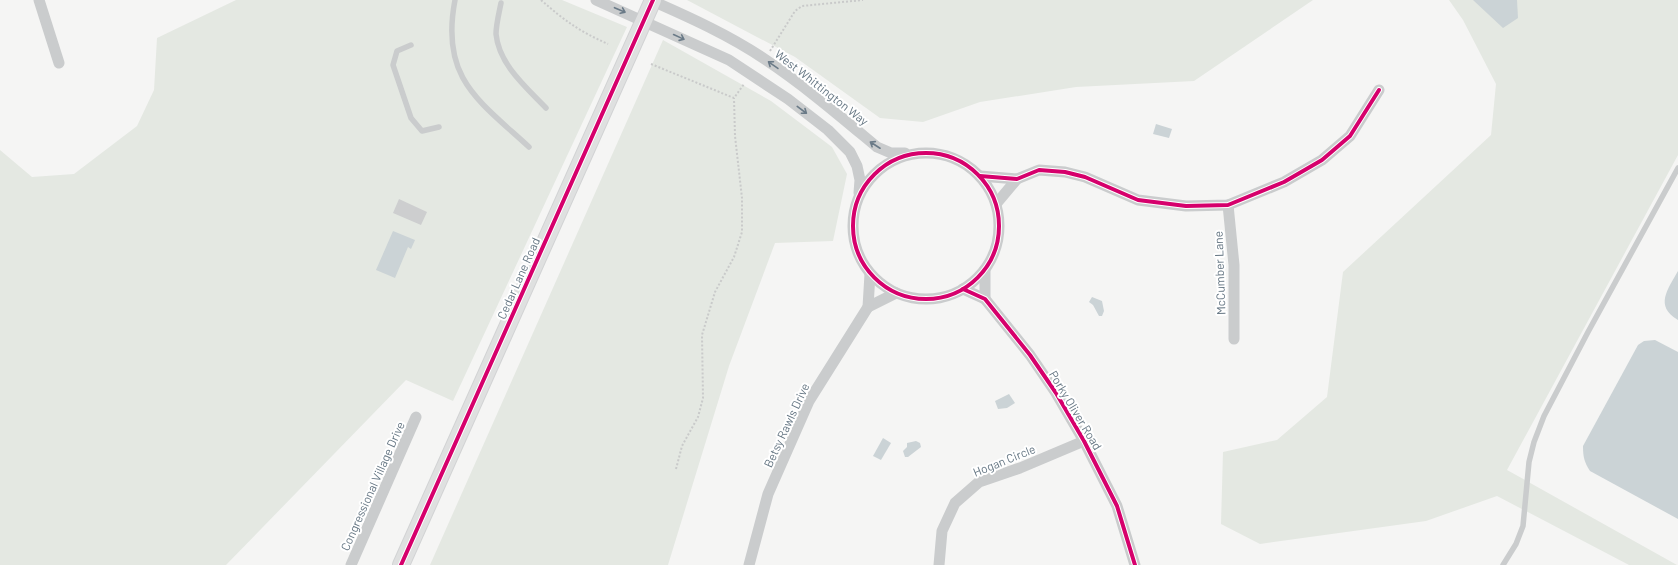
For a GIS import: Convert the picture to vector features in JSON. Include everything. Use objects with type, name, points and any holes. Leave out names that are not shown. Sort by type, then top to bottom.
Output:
[{"type":"street","points":[[39,0],[59,63]]},
{"type":"street","points":[[596,0],[644,20],[729,60],[788,99],[828,130],[850,152],[857,166],[860,180],[853,215],[854,242],[862,262],[870,274],[882,285],[896,293],[921,299],[930,299],[952,294],[963,289],[985,270],[998,240],[999,218],[992,194],[980,176]]},
{"type":"street","name":"Cedar Lane Road","points":[[401,565],[652,0]]},
{"type":"street","name":"West Whittington Way","points":[[652,0],[736,42],[765,59],[798,82],[877,147],[892,153],[925,153],[953,158],[971,168],[980,176]]},
{"type":"street","points":[[980,176],[1017,179],[1039,170],[1065,172],[1085,177],[1138,200],[1186,206],[1228,205],[1284,182],[1322,160],[1350,136],[1379,90]]},
{"type":"street","points":[[858,196],[870,178],[883,166],[893,160],[912,154]]},
{"type":"street","points":[[996,204],[1017,179]]},
{"type":"street","name":"McCumber Lane","points":[[1228,205],[1234,265],[1234,339]]},
{"type":"street","points":[[985,270],[985,299]]},
{"type":"street","name":"Betsy Rawls Drive","points":[[749,565],[768,494],[810,401],[868,307],[870,274]]},
{"type":"street","name":"Porky Oliver Road","points":[[963,289],[985,299],[1030,355],[1056,393],[1084,441],[1117,506],[1135,565]]},
{"type":"street","points":[[868,307],[896,293]]},
{"type":"street","name":"Congressional Village Drive","points":[[351,565],[416,418]]},
{"type":"street","name":"Hogan Circle","points":[[939,565],[942,531],[955,503],[979,482],[1020,468],[1084,441]]},
{"type":"lane","points":[[455,0],[452,20],[452,47],[462,80],[478,100],[529,147]]},
{"type":"lane","points":[[501,3],[496,35],[502,54],[511,72],[546,108]]},
{"type":"lane","points":[[411,45],[397,51],[393,65],[411,118],[422,131],[439,127]]},
{"type":"lane","points":[[1503,565],[1516,544],[1523,526],[1529,462],[1534,442],[1544,416],[1588,332],[1678,168]]},
{"type":"path","points":[[541,0],[568,23],[585,34],[608,44]]},
{"type":"path","points":[[676,469],[682,446],[698,417],[703,398],[702,335],[715,292],[734,257],[742,232],[742,198],[735,136],[734,98]]},
{"type":"shaded area","points":[[236,0],[562,0],[627,27],[453,401],[406,380],[226,565],[0,565],[0,150],[32,177],[74,174],[137,126],[154,90],[157,38]]},
{"type":"shaded area","points":[[687,0],[1313,0],[1194,81],[1076,87],[980,102],[923,122],[880,118],[795,57]]},
{"type":"shaded area","points":[[1449,0],[1678,0],[1678,155],[1507,470],[1677,565],[1629,565],[1497,496],[1426,521],[1260,544],[1221,524],[1223,452],[1277,440],[1327,397],[1343,272],[1491,135],[1496,84],[1463,20]]},
{"type":"shaded area","points":[[1473,0],[1517,0],[1518,18],[1503,28]]},
{"type":"shaded area","points":[[663,40],[771,101],[832,147],[847,174],[833,241],[775,243],[729,366],[668,565],[430,565]]},
{"type":"shaded area","points":[[1156,124],[1172,129],[1169,138],[1153,134]]},
{"type":"shaded area","points":[[393,231],[415,240],[411,249],[408,247],[395,278],[376,270]]},
{"type":"shaded area","points":[[1678,271],[1678,320],[1666,309],[1665,297],[1670,284]]},
{"type":"shaded area","points":[[1092,297],[1102,301],[1104,311],[1102,316],[1099,316],[1093,305],[1089,302]]},
{"type":"shaded area","points":[[1655,340],[1678,352],[1678,519],[1590,471],[1586,465],[1584,456],[1583,446],[1638,345],[1644,341]]},
{"type":"shaded area","points":[[1009,394],[1015,403],[1007,408],[998,409],[995,401]]},
{"type":"shaded area","points":[[883,438],[891,443],[881,460],[873,456]]},
{"type":"shaded area","points":[[916,441],[920,443],[921,447],[908,457],[905,457],[903,451],[907,447],[907,443]]},
{"type":"building","points":[[399,199],[427,212],[421,225],[393,213]]},
{"type":"cycle path","points":[[401,565],[653,0]]},
{"type":"cycle path","points":[[980,176],[1017,179],[1039,170],[1065,172],[1085,177],[1138,200],[1186,206],[1228,205],[1284,182],[1322,160],[1350,136],[1379,90]]},
{"type":"cycle path","points":[[919,153],[933,153],[961,161],[973,169],[983,179],[994,198],[998,212],[999,226],[998,240],[991,261],[983,273],[973,283],[954,294],[933,299],[919,299],[891,291],[879,283],[869,273],[858,254],[853,233],[853,219],[861,191],[869,179],[879,169],[898,158],[919,153]]},
{"type":"cycle path","points":[[963,289],[985,299],[1030,355],[1056,393],[1084,441],[1117,506],[1135,565]]}]
